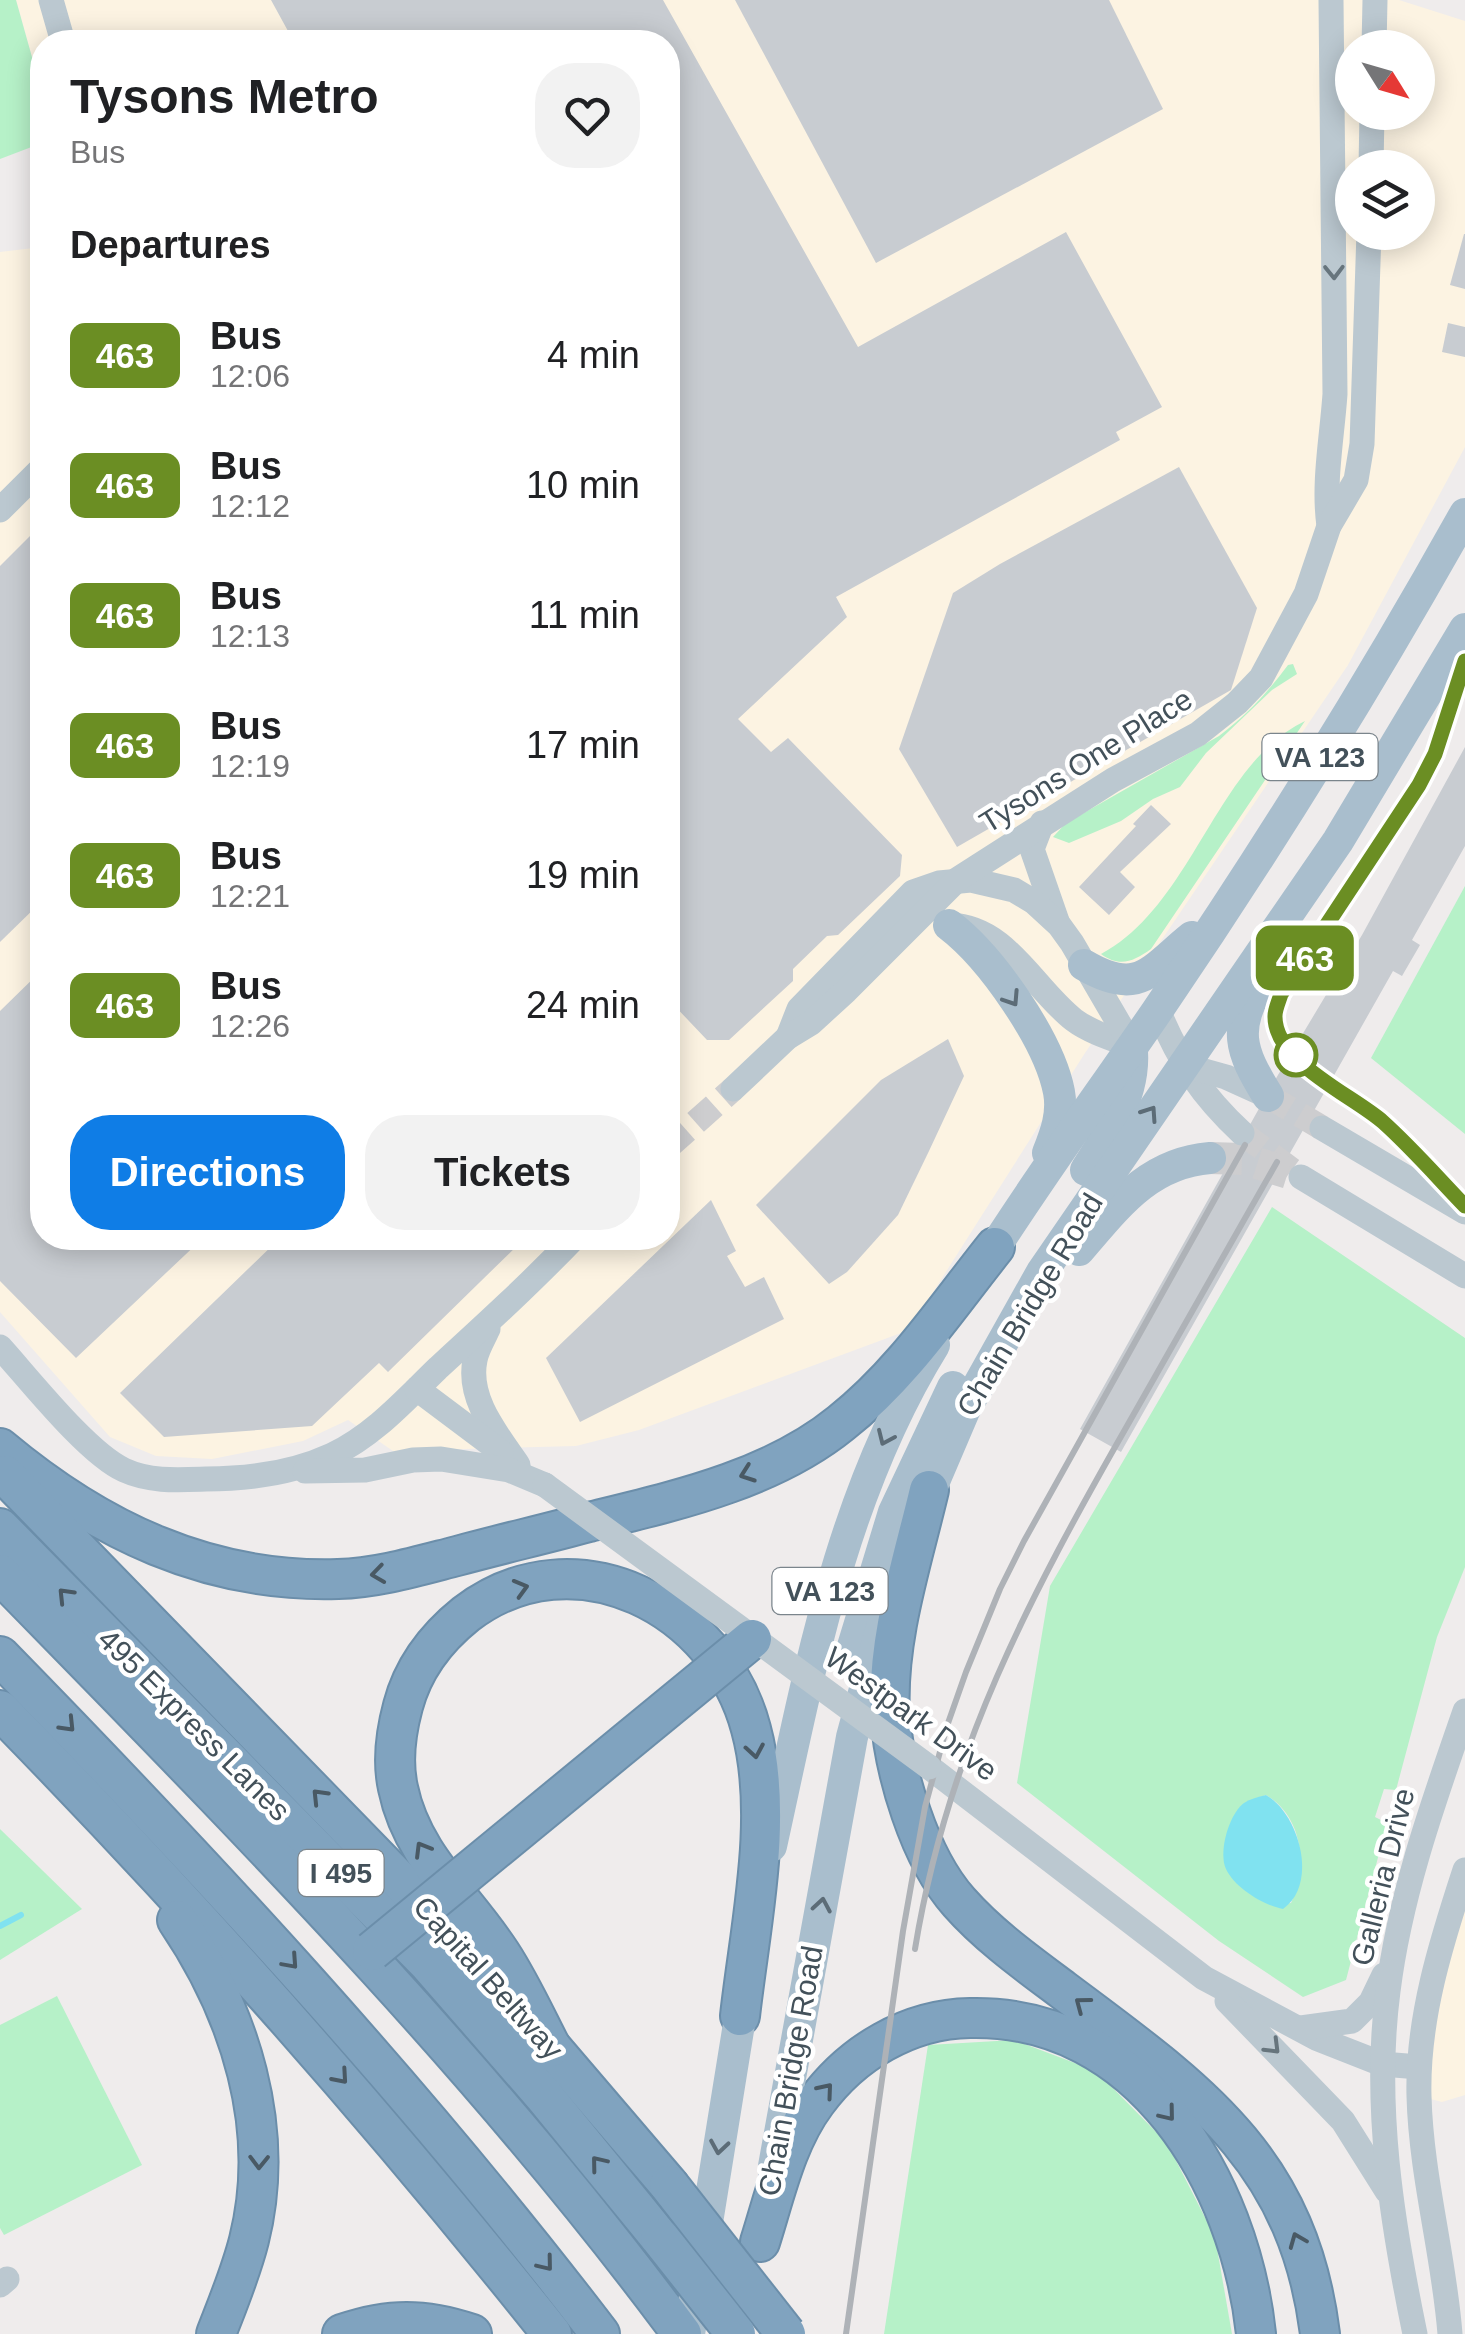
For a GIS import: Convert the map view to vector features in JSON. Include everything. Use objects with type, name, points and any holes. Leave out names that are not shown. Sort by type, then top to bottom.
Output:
[{"type":"highway","points":[[0,1448],[86,1511],[156,1547],[200,1564],[279,1577],[339,1579],[397,1571],[665,1503],[757,1471],[803,1448],[839,1425],[886,1383],[995,1247]]},
{"type":"highway","name":"Capital Beltway","points":[[0,1470],[402,1882],[669,2185],[786,2334]]},
{"type":"highway","points":[[929,1490],[902,1607],[890,1710],[895,1760],[909,1809],[937,1870],[957,1901],[1024,1960],[1180,2078],[1238,2136],[1271,2182],[1298,2240],[1309,2272],[1320,2334]]},
{"type":"highway","name":"495 Express Lanes","points":[[0,1528],[429,1964],[544,2096],[736,2334]]},
{"type":"highway","points":[[0,1574],[320,1902],[513,2158],[650,2317],[686,2334]]},
{"type":"highway","points":[[551,2047],[500,1953],[424,1855],[402,1802],[395,1762],[398,1726],[408,1687],[427,1653],[445,1630],[481,1603],[524,1585],[561,1580],[626,1589],[688,1626],[732,1677],[752,1733],[760,1802],[740,2016]]},
{"type":"highway","points":[[0,1604],[364,1958]]},
{"type":"highway","points":[[364,1958],[752,1639]]},
{"type":"highway","points":[[0,1656],[167,1827],[360,2040],[600,2334]]},
{"type":"highway","points":[[0,1710],[111,1823],[368,2108],[552,2334]]},
{"type":"highway","points":[[111,1823],[194,1946],[218,1990],[238,2038],[250,2087],[260,2156],[257,2196],[238,2279],[216,2334]]},
{"type":"highway","points":[[760,2242],[798,2133],[813,2106],[849,2065],[891,2038],[928,2022],[987,2017],[1020,2020],[1070,2036],[1094,2049],[1138,2083],[1177,2126],[1224,2205],[1247,2270],[1256,2334]]},
{"type":"highway","points":[[342,2334],[381,2322],[446,2325],[472,2334]]},
{"type":"main road","name":"Chain Bridge Road","points":[[740,2016],[758,1902],[810,1658],[860,1496],[910,1384],[995,1247],[1093,1103],[1132,1062],[1158,1010],[1375,668],[1465,514]]},
{"type":"main road","name":"Chain Bridge Road","points":[[760,2242],[843,1785],[876,1644],[929,1490],[1002,1341],[1177,1054],[1215,1019],[1338,841],[1465,630]]},
{"type":"main road","points":[[1268,1096],[1250,1068],[1241,1043],[1243,1016],[1338,841]]},
{"type":"main road","points":[[1084,964],[1110,980],[1130,979],[1155,970],[1218,916]]},
{"type":"main road","points":[[949,925],[971,942],[1015,1002],[1048,1058],[1060,1094],[1060,1122],[1024,1204]]},
{"type":"main road","points":[[843,1785],[838,1729],[850,1657],[894,1512],[929,1433],[1002,1300],[1104,1142],[1132,1062],[1148,1071],[1177,1054]]},
{"type":"main road","points":[[1002,1341],[1126,1194],[1166,1168],[1210,1158]]},
{"type":"main road","name":"VA 123","points":[[686,2334],[740,2016]]},
{"type":"main road","name":"VA 123","points":[[744,2334],[760,2242]]},
{"type":"street","points":[[51,0],[60,30]]},
{"type":"street","points":[[1329,526],[1324,494],[1331,458],[1334,394],[1331,0]]},
{"type":"street","points":[[1374,30],[1375,0]]},
{"type":"street","name":"Tysons One Place","points":[[734,1089],[788,1037],[811,1023],[846,991],[958,880],[1042,824],[1198,734],[1261,678],[1306,594],[1329,526],[1356,480],[1362,444],[1369,250]]},
{"type":"street","points":[[0,510],[30,480]]},
{"type":"street","points":[[1042,824],[1032,849],[1058,926]]},
{"type":"street","points":[[958,880],[987,881],[1014,890],[1034,902],[1058,926],[1084,964],[1132,1062]]},
{"type":"street","name":"Tysons One Place","points":[[788,1037],[799,1008],[912,892],[958,880]]},
{"type":"street","points":[[846,991],[914,939],[937,927],[968,926],[1013,956],[1076,1022],[1132,1062]]},
{"type":"street","points":[[1158,1010],[1177,1054],[1219,1112],[1242,1134]]},
{"type":"street","points":[[1177,1054],[1268,1096]]},
{"type":"street","points":[[1322,1128],[1465,1212]]},
{"type":"street","points":[[1301,1178],[1465,1276]]},
{"type":"street","points":[[280,1472],[329,1456],[356,1442],[562,1250]]},
{"type":"street","points":[[492,1318],[475,1359],[475,1389],[493,1428],[518,1464]]},
{"type":"street","points":[[0,1347],[95,1450],[120,1469],[148,1478],[176,1480],[365,1470],[413,1460],[442,1460],[509,1470],[546,1485]]},
{"type":"street","name":"Westpark Drive","points":[[417,1389],[929,1768],[1204,1978],[1296,2030],[1382,2064],[1420,2066]]},
{"type":"street","name":"Galleria Drive","points":[[1382,2064],[1396,1942],[1416,1859],[1465,1711]]},
{"type":"street","points":[[1450,2334],[1421,2126],[1420,2066],[1440,1945],[1465,1870]]},
{"type":"street","points":[[1296,2030],[1340,2025],[1362,2014],[1381,1986],[1396,1942]]},
{"type":"street","points":[[1204,1978],[1344,2120],[1394,2205]]},
{"type":"street","points":[[1382,2064],[1394,2205],[1414,2334]]},
{"type":"shaded area","points":[[16,0],[1399,0],[1465,21],[1465,447],[1348,665],[1085,1053],[909,1330],[639,1430],[576,1446],[393,1451],[348,1420],[303,1441],[212,1459],[156,1456],[110,1437],[0,1312],[0,252],[30,248],[30,1250],[680,1250],[680,30],[30,30],[30,50]]},
{"type":"shaded area","points":[[1465,1891],[1465,2095],[1442,2102],[1419,2096]]},
{"type":"green space","points":[[0,0],[16,0],[30,50],[30,148],[0,159]]},
{"type":"green space","points":[[1293,664],[1297,674],[1272,690],[1206,753],[1180,787],[1153,799],[1121,821],[1069,843],[1053,837],[1066,823],[1219,736]]},
{"type":"green space","points":[[1305,721],[1151,949],[1127,961],[1114,961],[1101,954],[1133,932],[1159,903],[1249,768],[1274,741]]},
{"type":"green space","points":[[1465,886],[1465,1134],[1371,1058]]},
{"type":"green space","points":[[1272,1207],[1465,1338],[1465,1567],[1437,1637],[1396,1790],[1384,1789],[1375,1817],[1387,1823],[1346,1980],[1303,1997],[1219,1941],[1017,1783],[1050,1586]],"holes":[[[1266,1795],[1278,1804],[1295,1829],[1300,1858],[1291,1903],[1278,1904],[1251,1894],[1224,1861],[1230,1829],[1239,1812]]]},
{"type":"green space","points":[[0,1829],[82,1909],[0,1960]]},
{"type":"green space","points":[[57,1996],[142,2165],[4,2235],[0,2228],[0,2025]]},
{"type":"green space","points":[[1014,2040],[1096,2071],[1167,2143],[1215,2237],[1232,2334],[884,2334],[928,2045]]},
{"type":"water","points":[[1266,1795],[1288,1817],[1300,1850],[1300,1883],[1294,1898],[1283,1909],[1243,1889],[1230,1876],[1224,1862],[1224,1844],[1239,1808]]},
{"type":"building","points":[[271,0],[663,0],[680,30],[287,30]]},
{"type":"building","points":[[735,0],[1109,0],[1163,109],[876,263]]},
{"type":"building","points":[[680,30],[858,347],[1066,232],[1162,407],[1116,432],[1120,440],[836,597],[847,617],[738,719],[771,752],[788,738],[902,855],[900,876],[838,935],[827,936],[793,969],[793,981],[729,1040],[707,1040],[680,1012]]},
{"type":"building","points":[[1465,234],[1465,289],[1450,285]]},
{"type":"building","points":[[1448,323],[1465,327],[1465,357],[1442,352]]},
{"type":"building","points":[[1179,467],[1257,608],[1231,690],[957,847],[899,749],[953,593]]},
{"type":"building","points":[[30,536],[30,913],[0,942],[0,566]]},
{"type":"building","points":[[1465,747],[1465,846],[1412,940],[1420,945],[1402,976],[1393,971],[1121,1452],[1080,1429]]},
{"type":"building","points":[[1151,805],[1171,824],[1120,872],[1135,887],[1109,915],[1079,887]]},
{"type":"building","points":[[30,982],[30,1250],[190,1250],[76,1358],[0,1281],[0,1011]]},
{"type":"building","points":[[948,1039],[964,1076],[898,1215],[847,1272],[829,1284],[756,1205],[881,1080]]},
{"type":"building","points":[[711,1200],[736,1251],[727,1256],[745,1287],[764,1277],[784,1319],[580,1422],[546,1358],[659,1250],[680,1250],[680,1230]]},
{"type":"building","points":[[268,1250],[513,1250],[388,1372],[379,1363],[312,1426],[164,1437],[120,1393]]},
{"type":"waterway","points":[[0,1926],[21,1915]]},
{"type":"tunnel","points":[[680,1136],[733,1089]]},
{"type":"tunnel","points":[[1268,1096],[1322,1128]]},
{"type":"tunnel","points":[[1242,1133],[1301,1177]]},
{"type":"tunnel","points":[[1210,1158],[1244,1159],[1301,1177]]},
{"type":"railway","points":[[846,2334],[903,1931],[925,1807],[947,1726],[1000,1589],[1024,1541],[1245,1145]]},
{"type":"railway","points":[[915,1949],[948,1808],[997,1677],[1091,1489],[1277,1162]]},
{"type":"bus line","name":"463","points":[[1465,661],[1435,754],[1419,785],[1281,994],[1275,1013],[1276,1029],[1285,1044],[1318,1078],[1382,1120],[1465,1206]]}]
